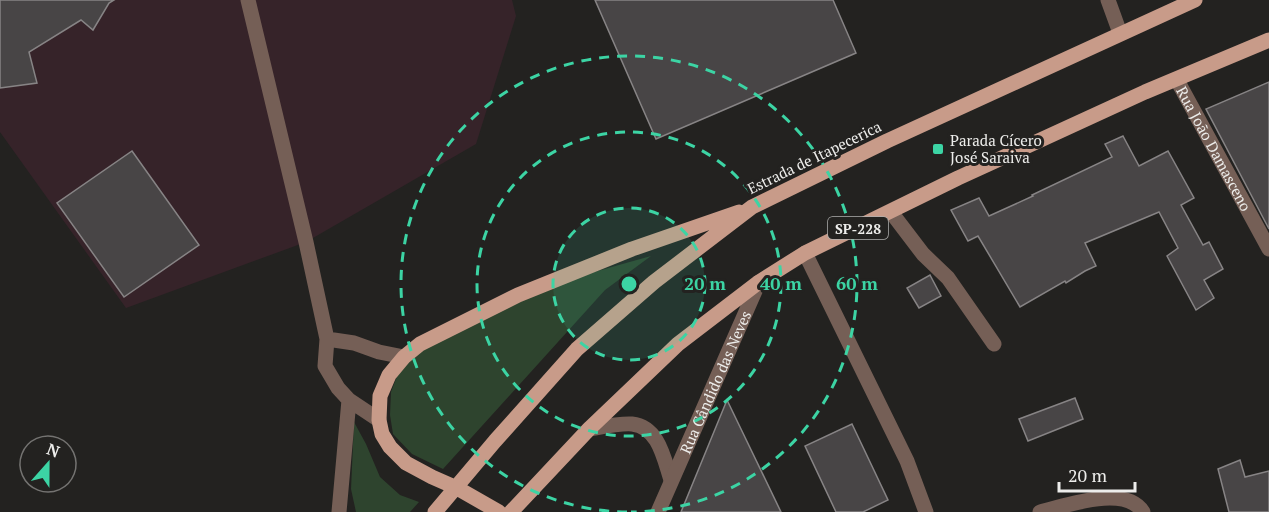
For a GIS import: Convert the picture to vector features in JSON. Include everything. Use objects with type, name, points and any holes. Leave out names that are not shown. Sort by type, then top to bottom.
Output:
[{"type":"main road","name":"Estrada de Itapecerica","points":[[435,512],[577,349],[654,282],[752,207],[887,141],[1195,0]]},
{"type":"main road","name":"SP-228","points":[[511,512],[589,429],[678,344],[759,282],[805,253],[958,178],[1145,92],[1269,40]]},
{"type":"main road","points":[[499,512],[406,463],[390,447],[382,434],[379,420],[380,396],[389,375],[404,357],[420,344],[518,295],[632,249],[752,207]]},
{"type":"street","points":[[248,0],[327,339],[325,366],[338,388],[349,400],[379,420]]},
{"type":"street","points":[[1108,0],[1120,33]]},
{"type":"street","name":"Rua João Damasceno","points":[[1177,80],[1269,249]]},
{"type":"street","points":[[891,212],[923,254],[948,278],[994,344]]},
{"type":"street","points":[[805,253],[907,461],[926,512]]},
{"type":"street","name":"Rua Cândido das Neves","points":[[658,512],[759,282]]},
{"type":"street","points":[[327,339],[354,343],[379,352],[404,357]]},
{"type":"street","points":[[339,512],[349,400]]},
{"type":"street","name":"Rua Cândido das Neves","points":[[589,429],[632,424],[644,427],[653,435],[660,448],[671,480]]},
{"type":"street","points":[[341,491],[346,512]]},
{"type":"street","points":[[1043,512],[1104,497],[1122,498],[1141,508],[1143,512]]},
{"type":"shaded area","points":[[0,0],[512,0],[516,16],[476,144],[306,242],[126,308],[0,132]]},
{"type":"green space","points":[[651,256],[605,290],[443,469],[412,454],[393,434],[390,415],[391,392],[397,376],[407,360],[427,345],[530,290]]},
{"type":"green space","points":[[354,422],[380,477],[400,495],[419,502],[410,512],[356,512],[351,489]]},
{"type":"building","points":[[0,0],[114,0],[109,3],[93,30],[81,20],[29,52],[37,83],[0,88]]},
{"type":"building","points":[[595,0],[833,0],[856,53],[656,139]]},
{"type":"building","points":[[1269,82],[1269,229],[1206,109]]},
{"type":"building","points":[[1123,136],[1139,166],[1168,151],[1194,198],[1181,205],[1203,245],[1209,242],[1223,269],[1204,280],[1214,298],[1196,310],[1167,256],[1178,248],[1159,212],[1085,243],[1096,266],[1020,307],[978,236],[968,241],[951,210],[979,198],[989,216],[1112,157],[1105,144]]},
{"type":"building","points":[[132,151],[199,245],[124,297],[57,203]]},
{"type":"building","points":[[930,275],[941,296],[919,308],[907,288]]},
{"type":"building","points":[[1075,398],[1083,419],[1028,441],[1019,419]]},
{"type":"building","points":[[727,400],[781,512],[681,512]]},
{"type":"building","points":[[852,424],[888,500],[863,512],[836,512],[805,446]]},
{"type":"building","points":[[1240,460],[1245,477],[1269,471],[1269,512],[1229,512],[1218,469]]},
{"type":"place","name":"Parada Cícero José Saraiva","points":[[938,149]]}]
